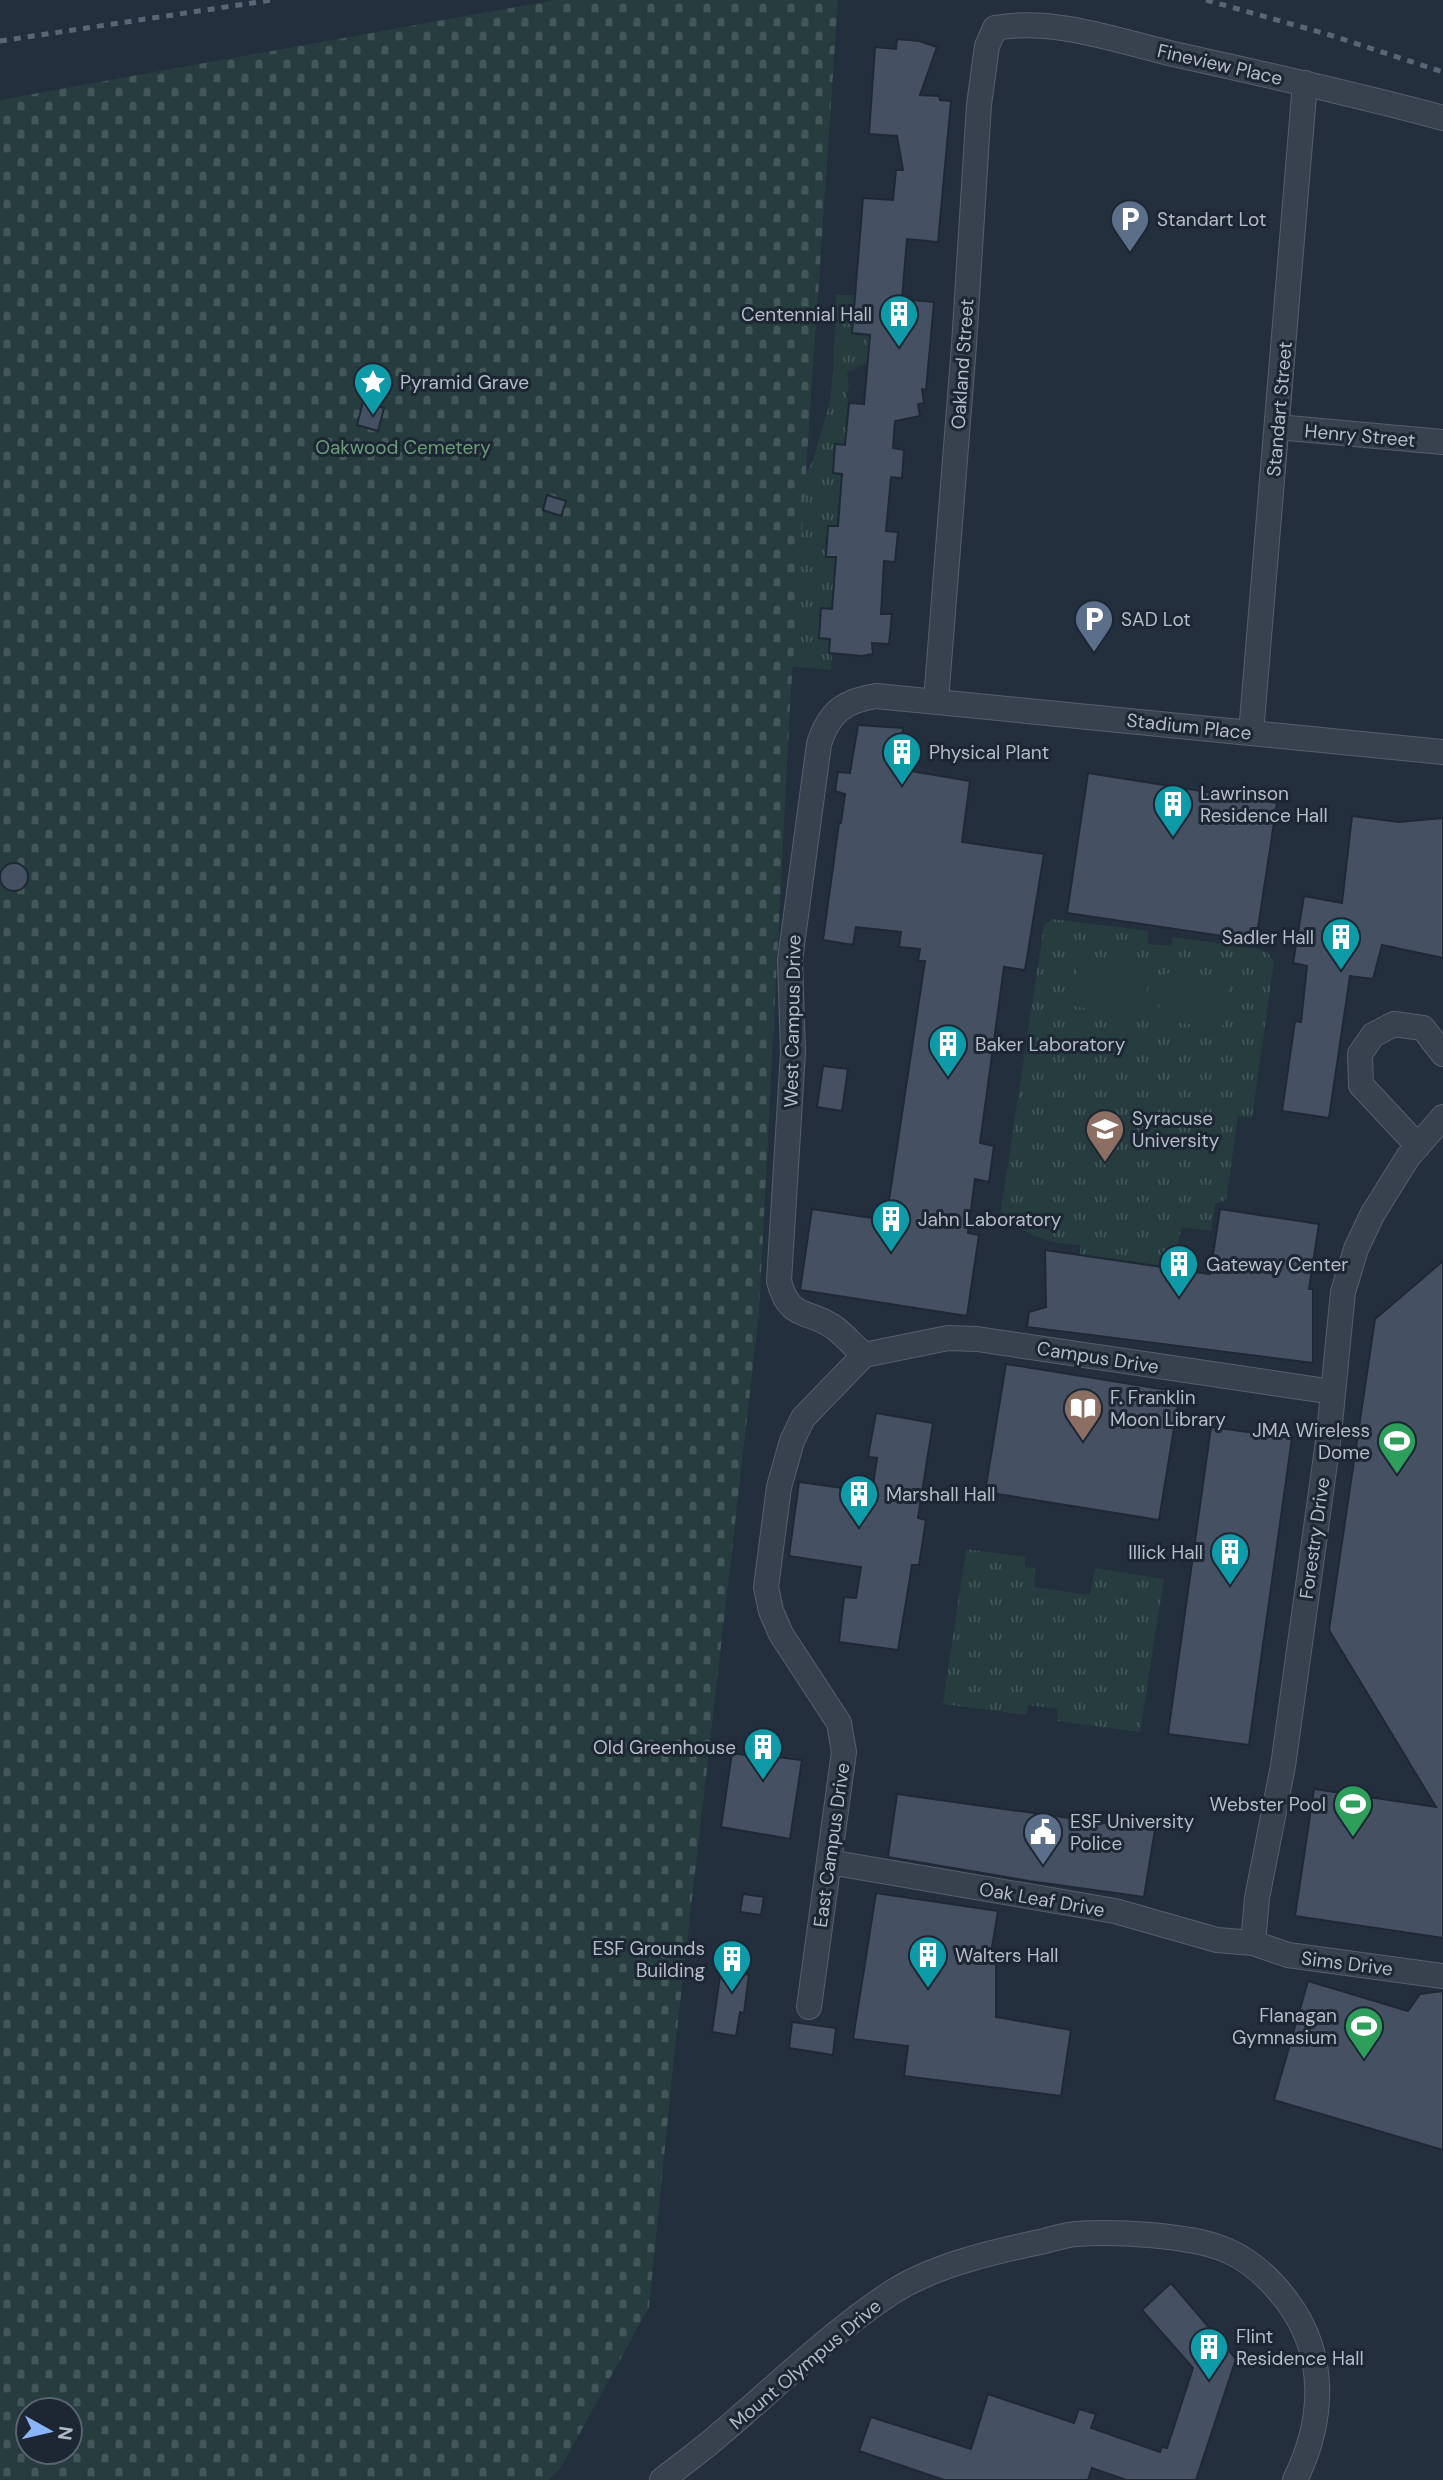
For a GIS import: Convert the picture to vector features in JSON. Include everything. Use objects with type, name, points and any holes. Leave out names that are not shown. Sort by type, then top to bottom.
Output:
[{"type":"street","name":"Fineview Place","points":[[995,28],[1013,25],[1067,29],[1306,83],[1443,118]]},
{"type":"street","name":"Oakland Street","points":[[936,701],[964,345],[979,105],[986,46],[995,28]]},
{"type":"street","name":"Standart Street","points":[[1251,733],[1306,83]]},
{"type":"street","name":"Henry Street","points":[[1277,428],[1443,442]]},
{"type":"street","name":"West Campus Drive","points":[[864,1355],[833,1327],[798,1312],[783,1297],[779,1281],[793,1052],[791,950],[819,744],[824,727],[839,709],[858,699],[876,696],[936,701]]},
{"type":"street","name":"Stadium Place","points":[[936,701],[1443,751]]},
{"type":"street","points":[[1418,1146],[1361,1085],[1360,1054],[1373,1035],[1394,1024],[1423,1028],[1443,1054]]},
{"type":"street","name":"Forestry Drive","points":[[1253,1943],[1257,1898],[1283,1766],[1333,1392],[1343,1292],[1356,1248],[1372,1215],[1408,1157],[1443,1117]]},
{"type":"street","name":"Campus Drive","points":[[864,1355],[948,1338],[977,1339],[1333,1392]]},
{"type":"street","name":"East Campus Drive","points":[[808,2007],[844,1752],[839,1723],[781,1634],[771,1611],[766,1587],[779,1487],[792,1441],[803,1418],[864,1355]]},
{"type":"street","name":"Oak Leaf Drive","points":[[829,1862],[1115,1911],[1217,1940],[1253,1943]]},
{"type":"street","name":"Sims Drive","points":[[1253,1943],[1288,1955],[1443,1976]]},
{"type":"street","name":"Mount Olympus Drive","points":[[662,2480],[718,2437],[833,2336],[893,2292],[942,2269],[1005,2249],[1074,2234],[1120,2233],[1193,2239],[1228,2249],[1264,2274],[1291,2306],[1315,2358],[1318,2408],[1308,2449],[1295,2480]]},
{"type":"green space","name":"Oakwood Cemetery","points":[[555,0],[838,0],[790,706],[759,1313],[675,2048],[649,2307],[560,2469],[548,2480],[0,2480],[0,100]]},
{"type":"green space","points":[[836,295],[855,295],[852,333],[887,337],[875,364],[867,363],[847,372],[849,387],[846,394],[849,403],[845,445],[835,444],[833,473],[842,474],[838,526],[828,526],[826,556],[836,558],[832,609],[821,609],[819,638],[830,639],[831,670],[786,666],[796,488],[812,463],[829,406],[833,376]]},
{"type":"green space","points":[[1052,919],[1148,931],[1148,944],[1171,946],[1173,937],[1259,949],[1268,953],[1274,962],[1252,1118],[1238,1116],[1226,1200],[1215,1204],[1211,1231],[1181,1227],[1174,1268],[1080,1256],[1080,1245],[1057,1243],[1034,1236],[1023,1229],[999,1223],[1044,925]]},
{"type":"green space","points":[[1079,959],[1151,970],[1141,1019],[1070,1005]]},
{"type":"green space","points":[[1165,973],[1229,981],[1222,1028],[1157,1020]]},
{"type":"green space","points":[[966,1549],[1025,1557],[1025,1567],[1036,1569],[1034,1587],[1090,1595],[1095,1568],[1164,1579],[1140,1732],[1057,1721],[1058,1709],[1028,1705],[1026,1715],[943,1704]]},
{"type":"building","name":"Centennial Hall","points":[[897,39],[919,41],[937,47],[920,95],[939,96],[940,100],[951,101],[938,242],[907,239],[902,299],[934,302],[926,390],[922,389],[924,403],[918,404],[920,416],[895,421],[893,448],[904,450],[902,478],[891,477],[886,531],[898,532],[895,562],[884,561],[881,614],[892,614],[889,644],[872,643],[873,654],[862,656],[829,653],[830,639],[819,638],[821,608],[832,609],[836,557],[826,557],[828,526],[838,526],[842,474],[833,473],[835,444],[845,445],[849,403],[864,404],[870,335],[852,333],[863,198],[893,200],[896,170],[903,170],[897,136],[869,134],[875,47],[896,49]]},
{"type":"building","points":[[363,402],[384,408],[378,431],[357,425]]},
{"type":"building","points":[[547,495],[566,501],[561,516],[543,510]]},
{"type":"building","name":"Baker Laboratory","points":[[858,725],[903,728],[898,769],[970,781],[962,842],[1044,854],[1025,970],[1004,967],[980,1143],[994,1146],[989,1182],[975,1179],[968,1233],[979,1235],[967,1316],[800,1290],[812,1209],[886,1220],[925,961],[918,961],[920,949],[899,947],[901,932],[856,927],[853,945],[823,940],[845,794],[835,791],[838,772],[850,773]]},
{"type":"building","points":[[1088,773],[1277,803],[1256,941],[1067,913]]},
{"type":"building","name":"Sadler Hall","points":[[1352,816],[1399,822],[1443,818],[1443,958],[1382,945],[1373,979],[1350,976],[1329,1118],[1282,1111],[1295,1021],[1301,1022],[1307,966],[1293,963],[1304,896],[1342,903]]},
{"type":"building","points":[[14,863],[24,867],[28,877],[24,887],[14,891],[4,887],[0,877],[4,867]]},
{"type":"building","points":[[823,1066],[848,1069],[842,1111],[817,1107]]},
{"type":"building","name":"Gateway Center","points":[[1220,1209],[1319,1224],[1309,1289],[1313,1289],[1313,1363],[1027,1327],[1029,1312],[1046,1307],[1045,1250],[1210,1274]]},
{"type":"building","name":"JMA Wireless Dome","points":[[1443,1261],[1443,1938],[1295,1916],[1314,1789],[1436,1807],[1329,1630],[1375,1319]]},
{"type":"building","name":"F. Franklin Moon Library","points":[[1006,1364],[1180,1392],[1159,1520],[985,1492]]},
{"type":"building","name":"Marshall Hall","points":[[876,1413],[933,1423],[918,1518],[926,1520],[919,1565],[912,1565],[898,1650],[839,1642],[844,1597],[856,1598],[861,1567],[789,1556],[799,1482],[872,1492],[877,1458],[868,1457]]},
{"type":"building","name":"Illick Hall","points":[[1211,1427],[1292,1438],[1249,1745],[1168,1734]]},
{"type":"building","name":"Old Greenhouse","points":[[732,1753],[777,1760],[777,1757],[802,1760],[790,1839],[721,1827]]},
{"type":"building","points":[[897,1794],[1155,1830],[1144,1897],[888,1857]]},
{"type":"building","name":"Walters Hall","points":[[876,1893],[998,1911],[990,1960],[996,1961],[996,2017],[1071,2030],[1061,2096],[904,2076],[908,2046],[853,2039]]},
{"type":"building","points":[[743,1894],[764,1897],[761,1915],[740,1912]]},
{"type":"building","name":"ESF Grounds Building","points":[[721,1969],[749,1975],[744,2013],[740,2012],[736,2036],[712,2032]]},
{"type":"building","name":"Flanagan Gymnasium","points":[[1308,1981],[1408,2011],[1420,1994],[1443,1991],[1443,2150],[1274,2100]]},
{"type":"building","points":[[792,2022],[836,2028],[833,2055],[789,2048]]},
{"type":"building","name":"Flint Residence Hall","points":[[1171,2283],[1236,2359],[1196,2480],[1126,2480],[1092,2468],[1088,2480],[944,2480],[859,2451],[871,2417],[971,2449],[988,2394],[1074,2423],[1079,2409],[1096,2414],[1091,2428],[1160,2452],[1162,2447],[1167,2448],[1193,2368],[1142,2310]]},
{"type":"railway","points":[[0,41],[272,0]]},
{"type":"railway","points":[[1206,0],[1330,35],[1443,72]]},
{"type":"place","name":"Standart Lot","points":[[1130,253]]},
{"type":"place","name":"Centennial Hall","points":[[899,348]]},
{"type":"place","name":"Pyramid Grave","points":[[373,416]]},
{"type":"place","name":"SAD Lot","points":[[1094,653]]},
{"type":"place","name":"Physical Plant","points":[[902,786]]},
{"type":"place","name":"Lawrinson Residence Hall","points":[[1173,838]]},
{"type":"place","name":"Sadler Hall","points":[[1341,971]]},
{"type":"place","name":"Baker Laboratory","points":[[948,1078]]},
{"type":"place","name":"Syracuse University","points":[[1105,1163]]},
{"type":"place","name":"Jahn Laboratory","points":[[891,1253]]},
{"type":"place","name":"Gateway Center","points":[[1179,1298]]},
{"type":"place","name":"F. Franklin Moon Library","points":[[1083,1442]]},
{"type":"place","name":"JMA Wireless Dome","points":[[1397,1475]]},
{"type":"place","name":"Marshall Hall","points":[[859,1528]]},
{"type":"place","name":"Illick Hall","points":[[1230,1586]]},
{"type":"place","name":"Old Greenhouse","points":[[763,1781]]},
{"type":"place","name":"Webster Pool","points":[[1353,1838]]},
{"type":"place","name":"ESF University Police","points":[[1043,1866]]},
{"type":"place","name":"Walters Hall","points":[[928,1989]]},
{"type":"place","name":"ESF Grounds Building","points":[[732,1993]]},
{"type":"place","name":"Flanagan Gymnasium","points":[[1364,2060]]},
{"type":"place","name":"Flint Residence Hall","points":[[1209,2381]]}]
